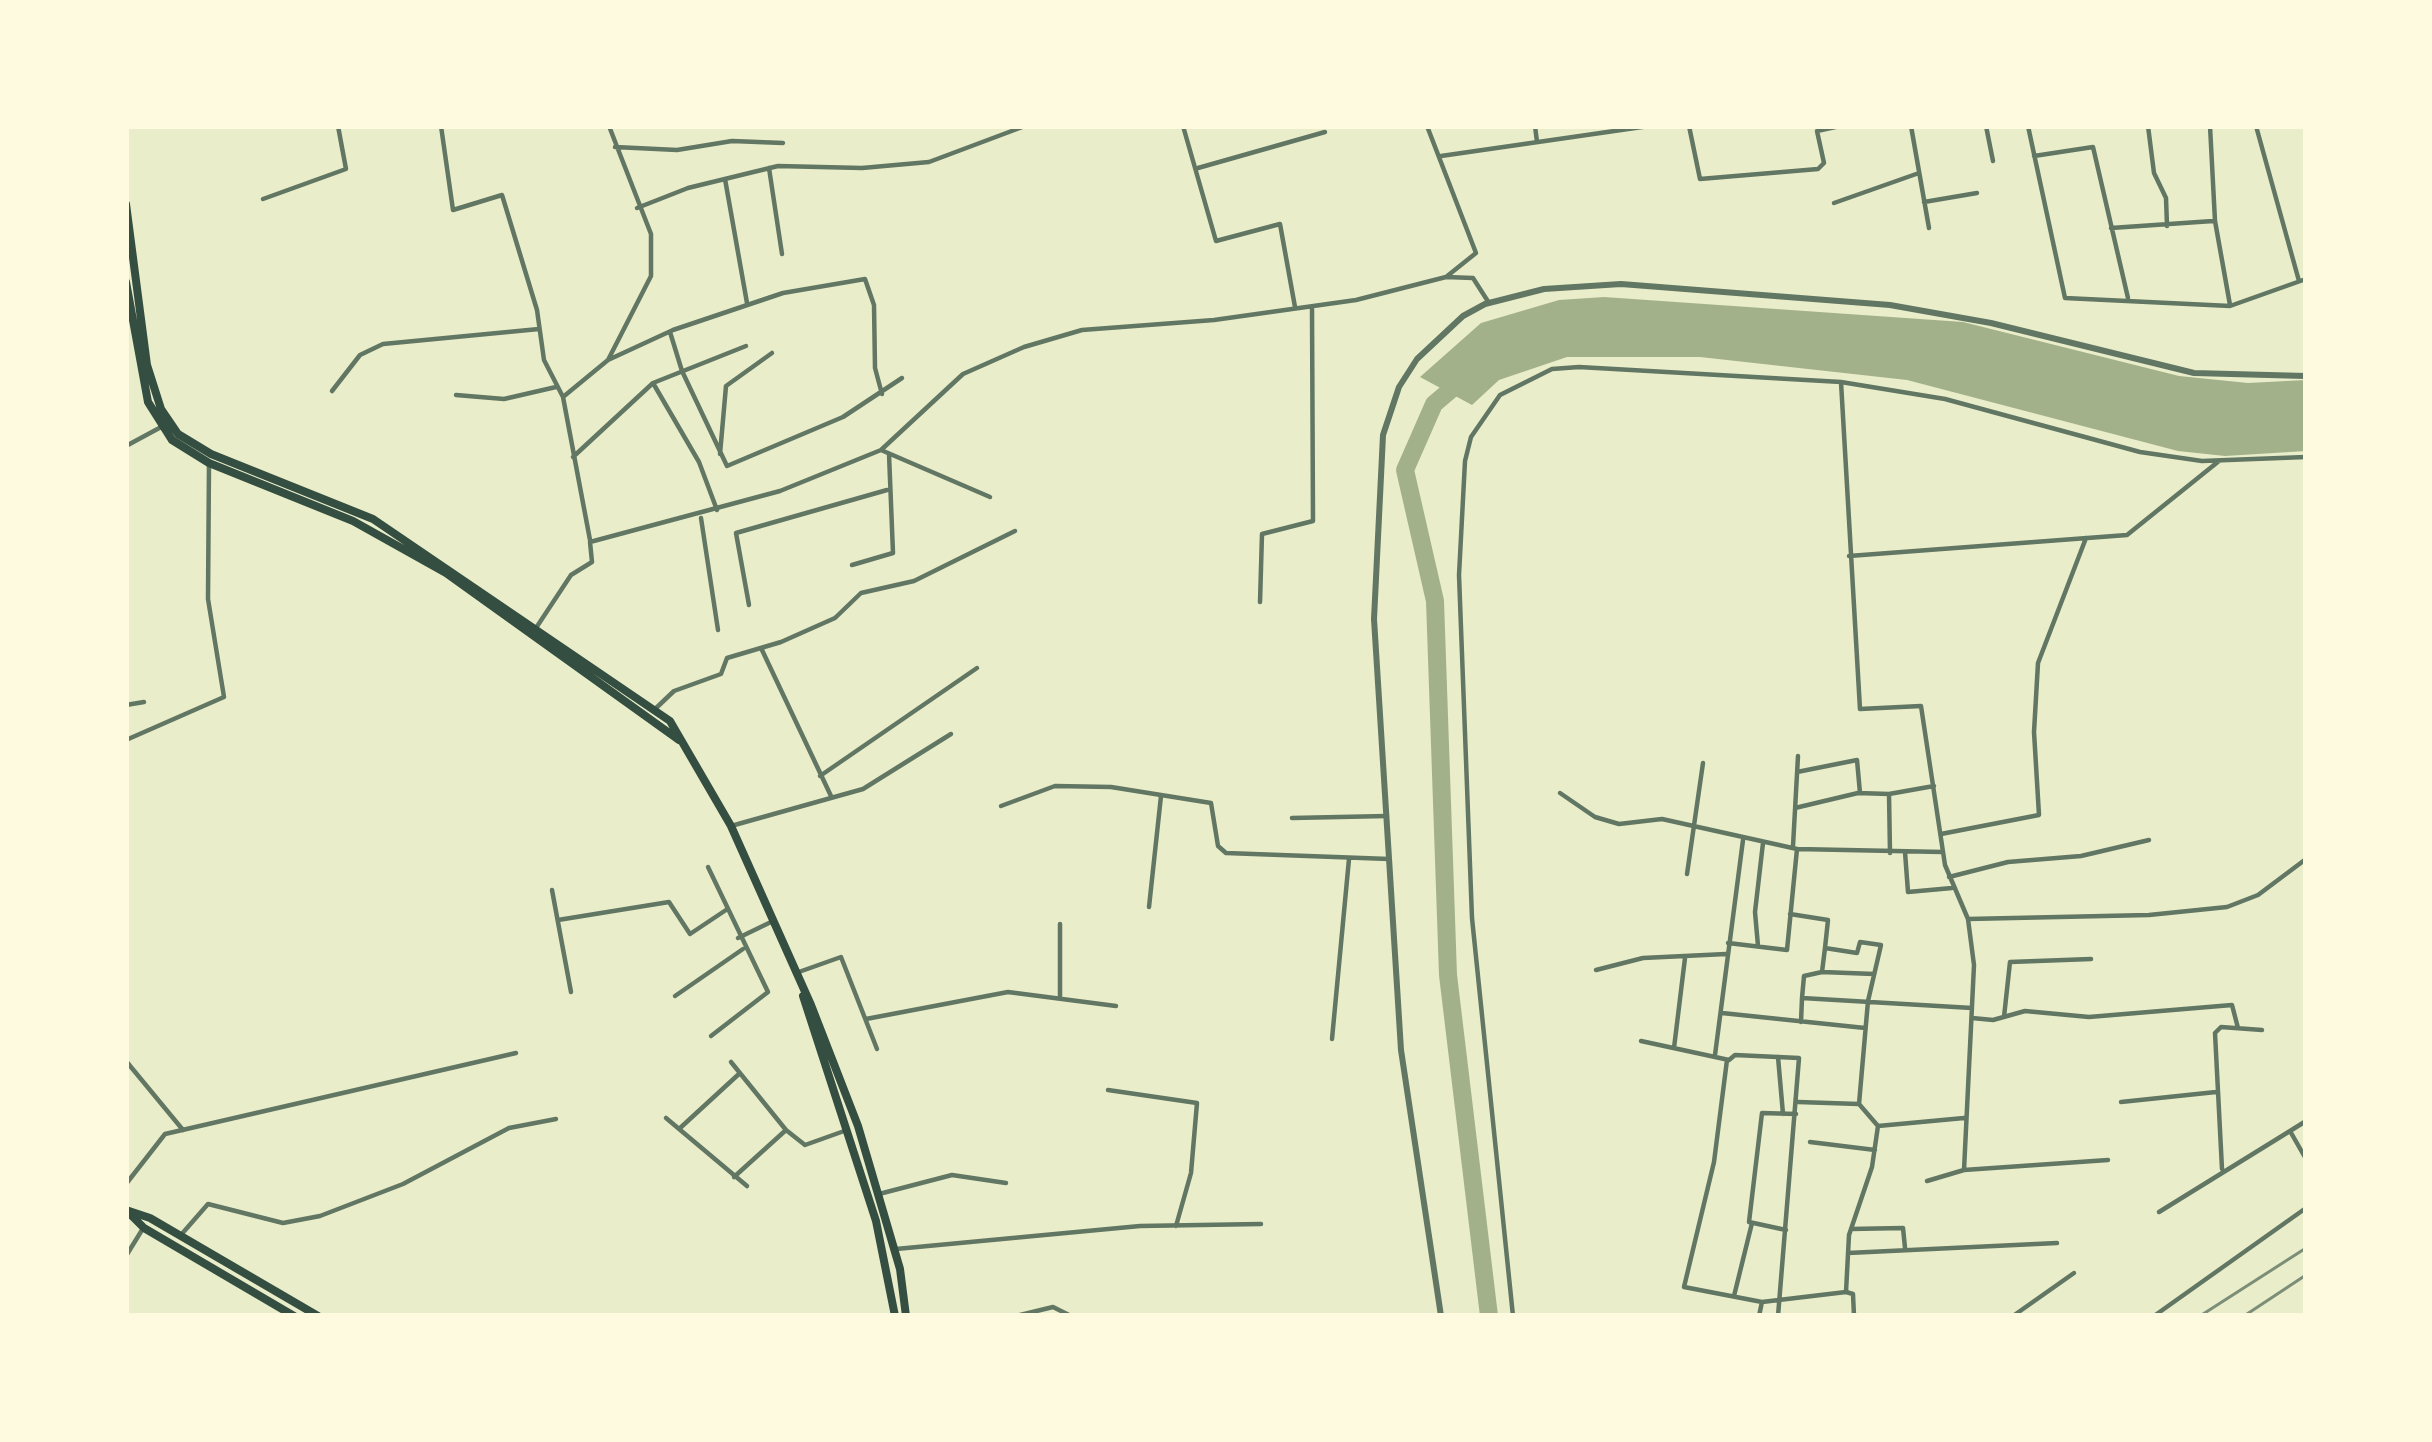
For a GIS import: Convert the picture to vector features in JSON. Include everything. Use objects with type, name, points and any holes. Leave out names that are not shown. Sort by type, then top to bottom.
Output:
[{"type":"highway","points":[[126,204],[147,365],[164,425],[211,454],[373,519],[685,744]]},
{"type":"highway","points":[[126,282],[142,379],[164,425],[208,463],[353,521],[446,573],[654,710],[685,744],[731,826],[858,1126],[894,1249],[906,1316]]},
{"type":"highway","points":[[802,989],[804,1011],[849,1129],[886,1259],[895,1316]]},
{"type":"highway","points":[[126,1210],[150,1218],[318,1316]]},
{"type":"highway","points":[[126,1210],[144,1228],[294,1316]]},
{"type":"street","points":[[263,199],[346,169],[338,126]]},
{"type":"street","points":[[441,126],[453,210],[502,195],[516,227],[544,360],[563,397],[590,542],[592,562],[572,575],[534,632]]},
{"type":"street","points":[[608,360],[651,276],[650,234],[609,126]]},
{"type":"street","points":[[637,208],[769,168],[929,162],[1025,126]]},
{"type":"street","points":[[1184,126],[1216,241],[1280,224],[1295,309]]},
{"type":"street","points":[[1427,126],[1476,253],[1446,278]]},
{"type":"street","points":[[1535,126],[1537,142]]},
{"type":"street","points":[[1440,156],[1649,126]]},
{"type":"street","points":[[1689,126],[1700,179],[1818,170],[1824,163],[1816,128],[1840,126]]},
{"type":"street","points":[[1911,126],[1929,228]]},
{"type":"street","points":[[1986,126],[1994,161]]},
{"type":"street","points":[[2028,126],[2063,296],[2230,306],[2302,280],[2256,126]]},
{"type":"street","points":[[2148,126],[2154,173],[2166,198],[2167,226]]},
{"type":"street","points":[[2210,126],[2215,221],[2230,306]]},
{"type":"street","points":[[1198,168],[1325,132]]},
{"type":"street","points":[[615,147],[677,150],[732,141],[783,142]]},
{"type":"street","points":[[2034,156],[2091,145],[2128,298]]},
{"type":"street","points":[[769,168],[782,254]]},
{"type":"street","points":[[1834,203],[1919,173]]},
{"type":"street","points":[[725,179],[748,305]]},
{"type":"street","points":[[1924,202],[1977,193]]},
{"type":"street","points":[[2111,228],[2215,221]]},
{"type":"street","points":[[590,542],[717,510],[881,450],[963,374],[1024,346],[1082,330],[1295,309],[1446,278],[1473,278],[1489,303]]},
{"type":"street","points":[[563,397],[608,360],[670,332],[802,288],[868,280],[882,394]]},
{"type":"street","points":[[1441,1316],[1401,1050],[1374,600],[1383,435],[1399,387],[1417,359],[1463,316],[1489,303],[1544,289],[1622,284],[1844,300],[1991,323],[2194,373],[2306,376]]},
{"type":"street","points":[[1260,602],[1262,534],[1313,521],[1312,306]]},
{"type":"street","points":[[332,392],[360,355],[382,344],[540,329]]},
{"type":"street","points":[[670,332],[682,371],[725,465],[826,425],[902,378]]},
{"type":"street","points":[[573,457],[653,383],[746,346]]},
{"type":"street","points":[[720,454],[726,386],[772,353]]},
{"type":"street","points":[[1513,1316],[1472,918],[1459,575],[1471,436],[1500,395],[1552,369],[1841,382],[1945,398],[2140,452],[2219,461],[2306,457]]},
{"type":"street","points":[[1841,382],[1860,709],[1921,706],[1943,852],[1952,888],[1968,919],[1972,1018],[1964,1170]]},
{"type":"street","points":[[653,383],[699,463],[717,510]]},
{"type":"street","points":[[456,395],[504,399],[556,387]]},
{"type":"street","points":[[126,446],[164,425]]},
{"type":"street","points":[[881,450],[990,497]]},
{"type":"street","points":[[852,566],[893,553],[889,454]]},
{"type":"street","points":[[1849,556],[2127,535],[2219,461]]},
{"type":"street","points":[[126,740],[224,697],[208,599],[208,463]]},
{"type":"street","points":[[749,604],[737,532],[887,490]]},
{"type":"street","points":[[700,515],[718,630]]},
{"type":"street","points":[[654,710],[674,691],[721,674],[728,658],[762,650],[835,618],[861,593],[914,581],[1015,531]]},
{"type":"street","points":[[1940,834],[2039,815],[2034,732],[2038,663],[2086,538]]},
{"type":"street","points":[[762,650],[832,799]]},
{"type":"street","points":[[820,776],[977,668]]},
{"type":"street","points":[[126,705],[144,702]]},
{"type":"street","points":[[731,826],[875,783],[952,734]]},
{"type":"street","points":[[1728,943],[1786,950],[1798,756]]},
{"type":"street","points":[[1797,772],[1857,760],[1860,793]]},
{"type":"street","points":[[1688,874],[1703,763]]},
{"type":"street","points":[[1001,806],[1060,785],[1111,787],[1215,805],[1217,846],[1226,853],[1389,859]]},
{"type":"street","points":[[1795,808],[1860,793],[1889,794],[1934,786]]},
{"type":"street","points":[[1560,793],[1607,822],[1662,819],[1795,848],[1943,852]]},
{"type":"street","points":[[1889,794],[1890,853]]},
{"type":"street","points":[[1149,908],[1161,796]]},
{"type":"street","points":[[1292,818],[1387,816]]},
{"type":"street","points":[[1714,1057],[1743,840]]},
{"type":"street","points":[[1949,877],[2008,862],[2081,856],[2149,841]]},
{"type":"street","points":[[1758,946],[1755,911],[1763,843]]},
{"type":"street","points":[[1906,852],[1908,892],[1952,888]]},
{"type":"street","points":[[1332,1039],[1349,857]]},
{"type":"street","points":[[1968,919],[2149,915],[2227,907],[2258,895],[2306,859]]},
{"type":"street","points":[[708,867],[743,949],[768,992],[711,1036]]},
{"type":"street","points":[[552,890],[572,992]]},
{"type":"street","points":[[558,920],[668,902],[678,908],[690,934],[726,910]]},
{"type":"street","points":[[1790,914],[1828,920],[1822,972]]},
{"type":"street","points":[[738,938],[774,921]]},
{"type":"street","points":[[1060,924],[1060,998]]},
{"type":"street","points":[[1825,948],[1857,952],[1859,942],[1881,945],[1868,1001],[1858,1104]]},
{"type":"street","points":[[675,996],[743,949]]},
{"type":"street","points":[[1596,970],[1643,958],[1726,954]]},
{"type":"street","points":[[1674,1048],[1685,956]]},
{"type":"street","points":[[796,974],[841,957],[878,1049]]},
{"type":"street","points":[[2004,1017],[2010,962],[2091,959]]},
{"type":"street","points":[[1801,1022],[1804,976],[1874,974]]},
{"type":"street","points":[[866,1019],[975,994],[1116,1006]]},
{"type":"street","points":[[1802,998],[1972,1008]]},
{"type":"street","points":[[1972,1018],[2025,1011],[2089,1017],[2232,1005],[2238,1028]]},
{"type":"street","points":[[1719,1013],[1865,1028]]},
{"type":"street","points":[[2222,1169],[2215,1033],[2262,1030]]},
{"type":"street","points":[[1641,1041],[1727,1060],[1735,1055],[1798,1058],[1778,1316]]},
{"type":"street","points":[[126,1184],[165,1135],[516,1053]]},
{"type":"street","points":[[1778,1057],[1783,1114]]},
{"type":"street","points":[[1727,1060],[1714,1162],[1684,1287],[1762,1302],[1846,1292],[1853,1294],[1854,1316]]},
{"type":"street","points":[[126,1061],[183,1130]]},
{"type":"street","points":[[731,1062],[786,1130],[805,1144],[849,1129]]},
{"type":"street","points":[[679,1130],[740,1073]]},
{"type":"street","points":[[1108,1090],[1197,1103],[1191,1173],[1176,1226]]},
{"type":"street","points":[[2121,1102],[2216,1092]]},
{"type":"street","points":[[1796,1102],[1858,1104],[1878,1126],[1851,1229],[1846,1292]]},
{"type":"street","points":[[1734,1297],[1752,1223],[1762,1113],[1796,1114]]},
{"type":"street","points":[[667,1118],[747,1186]]},
{"type":"street","points":[[1878,1126],[1964,1118]]},
{"type":"street","points":[[181,1236],[208,1204],[283,1222],[320,1216],[403,1184],[509,1128],[556,1119]]},
{"type":"street","points":[[2159,1212],[2306,1121]]},
{"type":"street","points":[[734,1177],[786,1130]]},
{"type":"street","points":[[2290,1131],[2306,1159]]},
{"type":"street","points":[[1810,1142],[1875,1150]]},
{"type":"street","points":[[1927,1181],[1964,1170],[2108,1160]]},
{"type":"street","points":[[879,1194],[938,1176],[1006,1183]]},
{"type":"street","points":[[2154,1316],[2306,1208]]},
{"type":"street","points":[[126,1256],[150,1218]]},
{"type":"street","points":[[1752,1223],[1786,1230]]},
{"type":"street","points":[[894,1249],[997,1236],[1032,1239],[1261,1224]]},
{"type":"street","points":[[1851,1229],[1903,1228],[1905,1249]]},
{"type":"street","points":[[1848,1253],[2057,1243]]},
{"type":"street","points":[[2013,1316],[2074,1273]]},
{"type":"street","points":[[1759,1316],[1762,1302]]},
{"type":"street","points":[[1016,1316],[1053,1307],[1071,1316]]},
{"type":"shaded area","points":[[1604,297],[1963,322],[2179,376],[2248,383],[2306,380],[2306,451],[2225,456],[2178,451],[1907,380],[1700,357],[1567,357],[1499,380],[1472,405],[1420,377],[1481,323],[1559,300]]},
{"type":"waterway","points":[[1467,376],[1434,404],[1405,470],[1435,601],[1448,975],[1489,1316]]},
{"type":"railway","points":[[2200,1316],[2306,1248]]},
{"type":"railway","points":[[2244,1316],[2306,1275]]}]
